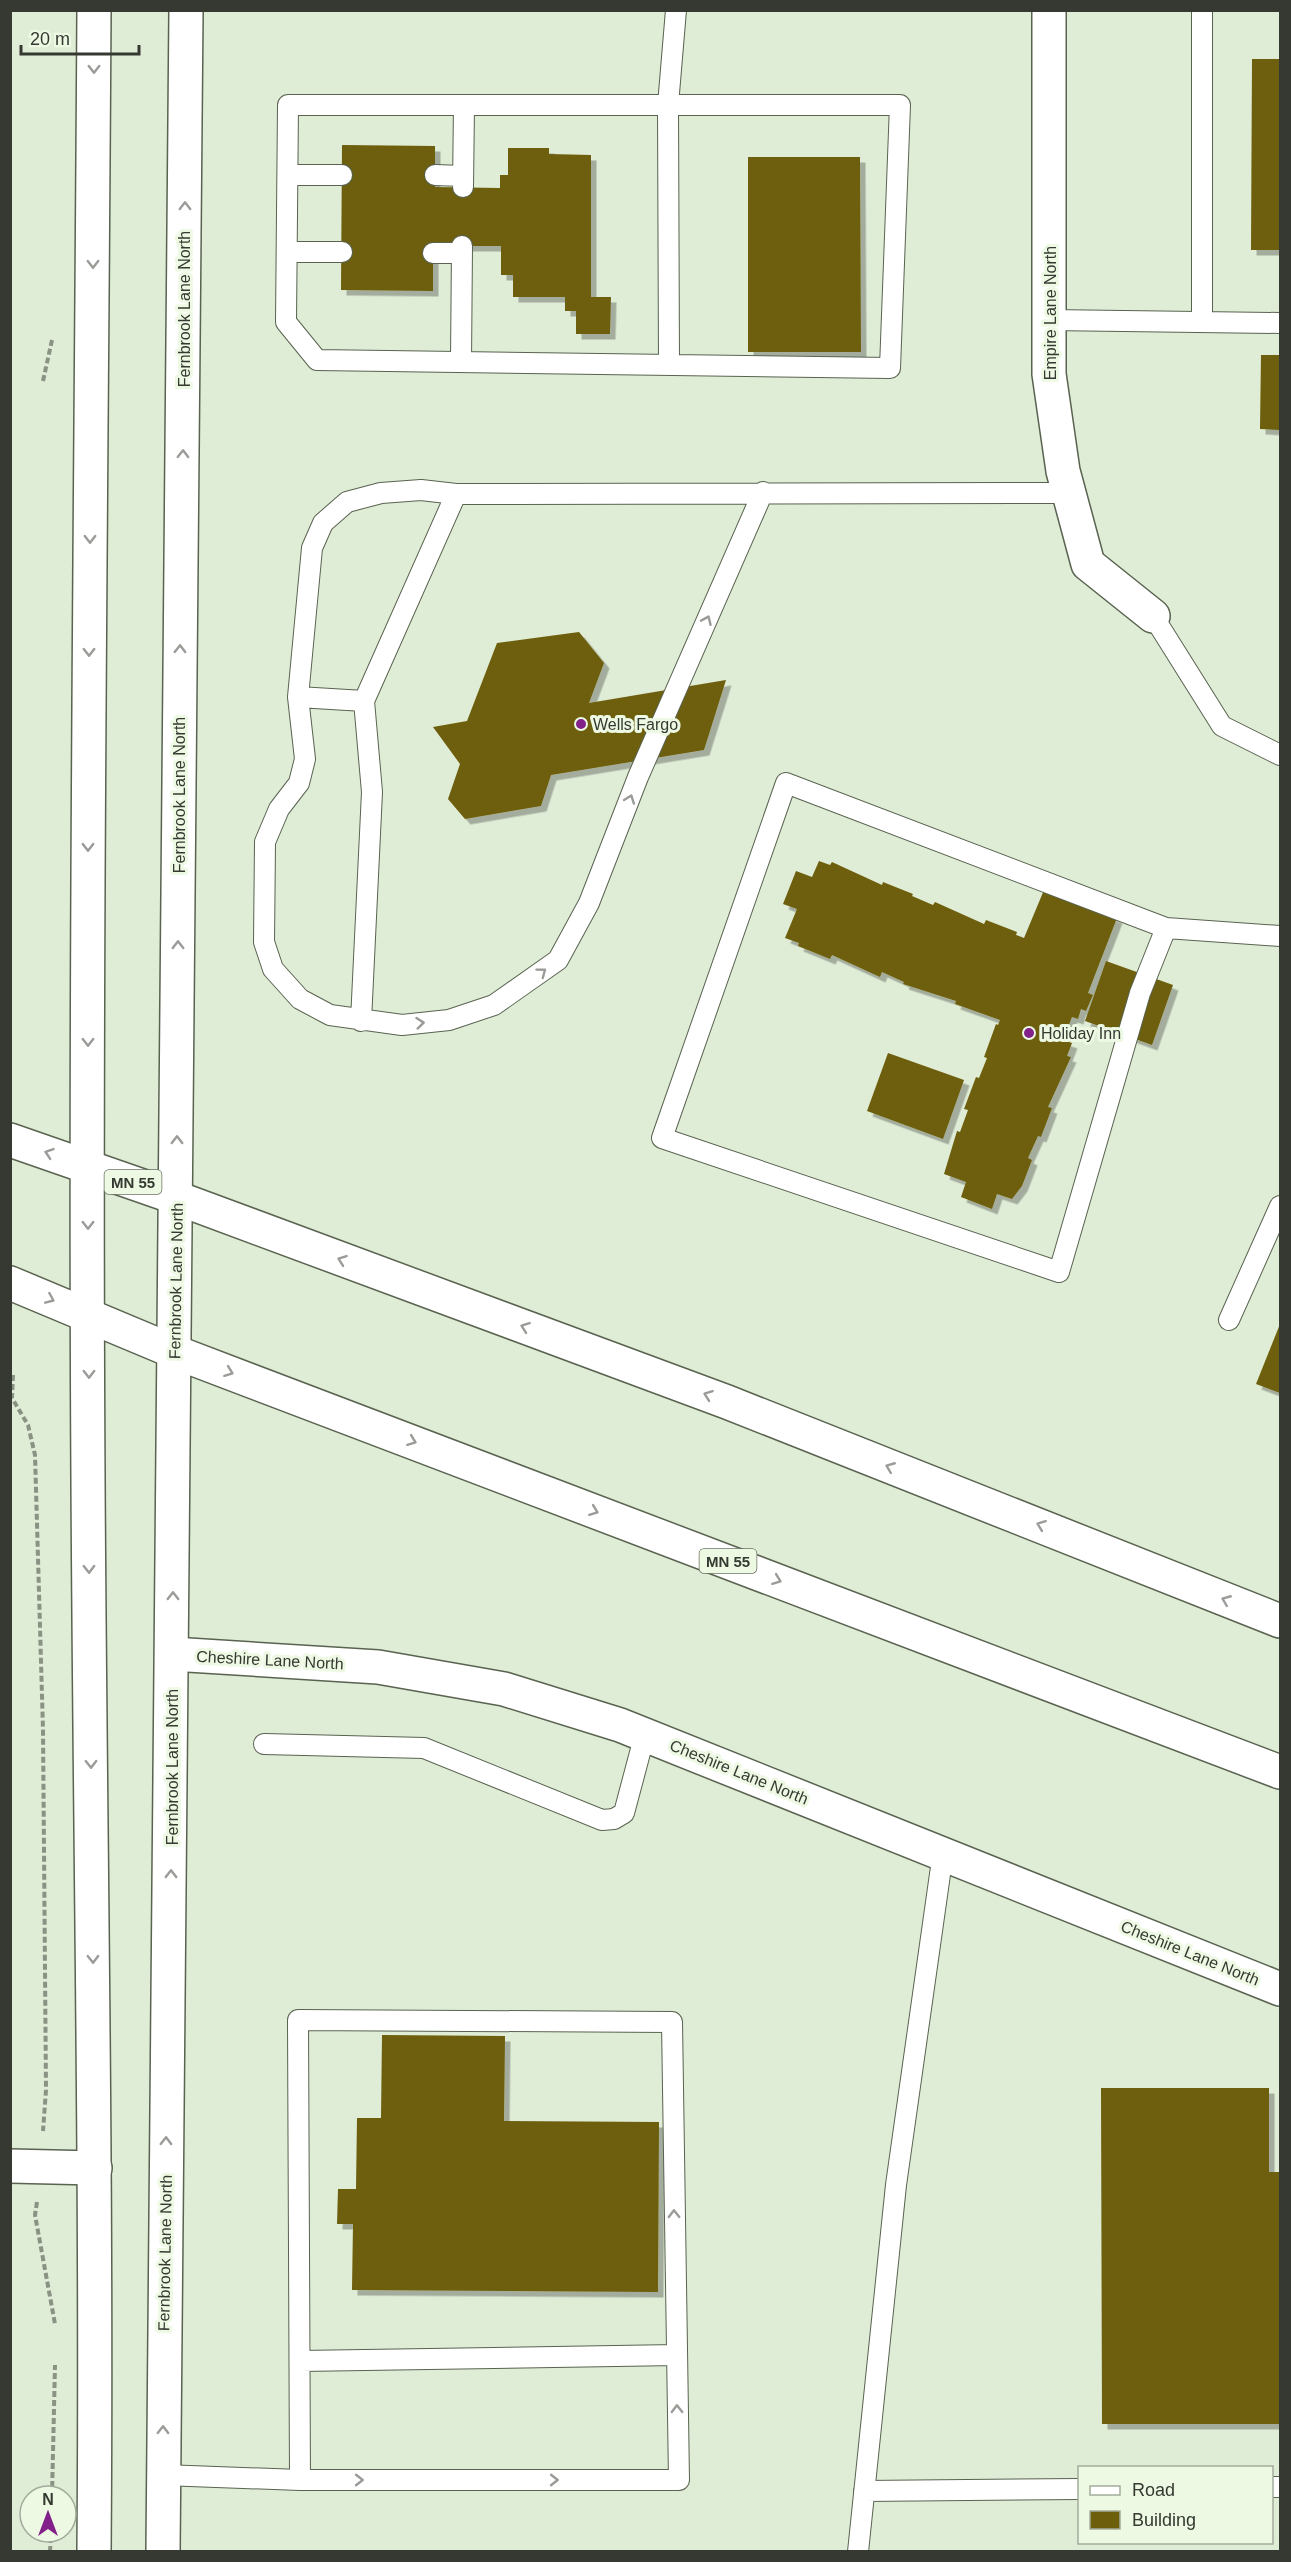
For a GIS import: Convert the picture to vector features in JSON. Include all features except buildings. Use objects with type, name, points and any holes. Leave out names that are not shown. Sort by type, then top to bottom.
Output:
[{"type":"street","points":[[94,10],[88,1167],[95,2168],[94,2552]]},
{"type":"street","name":"Fernbrook Lane North","points":[[163,2552],[186,10]]},
{"type":"street","name":"Empire Lane North","points":[[1049,10],[1049,374],[1063,471],[1088,564],[1154,616]]},
{"type":"street","name":"MN 55","points":[[10,1140],[177,1198],[727,1402],[1281,1621]]},
{"type":"street","name":"MN 55","points":[[10,1283],[175,1352],[1281,1772]]},
{"type":"street","name":"Cheshire Lane North","points":[[172,1654],[389,1669],[504,1689],[645,1734],[1281,1989]]},
{"type":"street","points":[[25,2167],[95,2168]]},
{"type":"lane","points":[[669,365],[668,105],[676,10]]},
{"type":"lane","points":[[1202,10],[1202,322]]},
{"type":"lane","points":[[288,105],[464,105],[900,105],[890,368],[317,360],[286,322],[288,105]]},
{"type":"lane","points":[[435,175],[463,182],[464,105]]},
{"type":"lane","points":[[288,175],[342,175]]},
{"type":"lane","points":[[433,253],[462,249],[461,362]]},
{"type":"lane","points":[[287,252],[342,252]]},
{"type":"lane","points":[[1049,320],[1281,323]]},
{"type":"lane","points":[[763,492],[638,777],[589,903],[558,960],[494,1005],[449,1020],[402,1025],[361,1021],[330,1015],[300,999],[273,969],[264,942],[266,842],[279,809],[299,783],[305,759],[298,697],[312,548],[323,523],[347,502],[381,493],[421,490],[456,494],[763,492],[1069,493]]},
{"type":"lane","points":[[361,1021],[372,792],[364,701],[456,494]]},
{"type":"lane","points":[[1154,616],[1222,726],[1281,755]]},
{"type":"lane","points":[[298,697],[364,701]]},
{"type":"lane","points":[[1166,928],[1140,993],[1059,1272],[662,1138],[786,783],[1166,928],[1281,936]]},
{"type":"lane","points":[[1229,1320],[1275,1232],[1281,1206]]},
{"type":"lane","points":[[264,1744],[424,1748],[602,1820],[614,1819],[624,1813],[645,1734]]},
{"type":"lane","points":[[858,2552],[896,2185],[943,1853]]},
{"type":"lane","points":[[163,2475],[300,2480],[678,2480],[672,2022],[298,2020],[300,2480]]},
{"type":"lane","points":[[300,2361],[677,2355]]},
{"type":"lane","points":[[864,2491],[1078,2489]]},
{"type":"path","points":[[13,1375],[12,1398],[28,1425],[35,1455],[43,1730],[46,2090],[25,2167],[56,2327]]},
{"type":"path","points":[[52,2484],[55,2360]]},
{"type":"place","name":"Wells Fargo","points":[[581,724]]},
{"type":"place","name":"Holiday Inn","points":[[1029,1033]]}]
